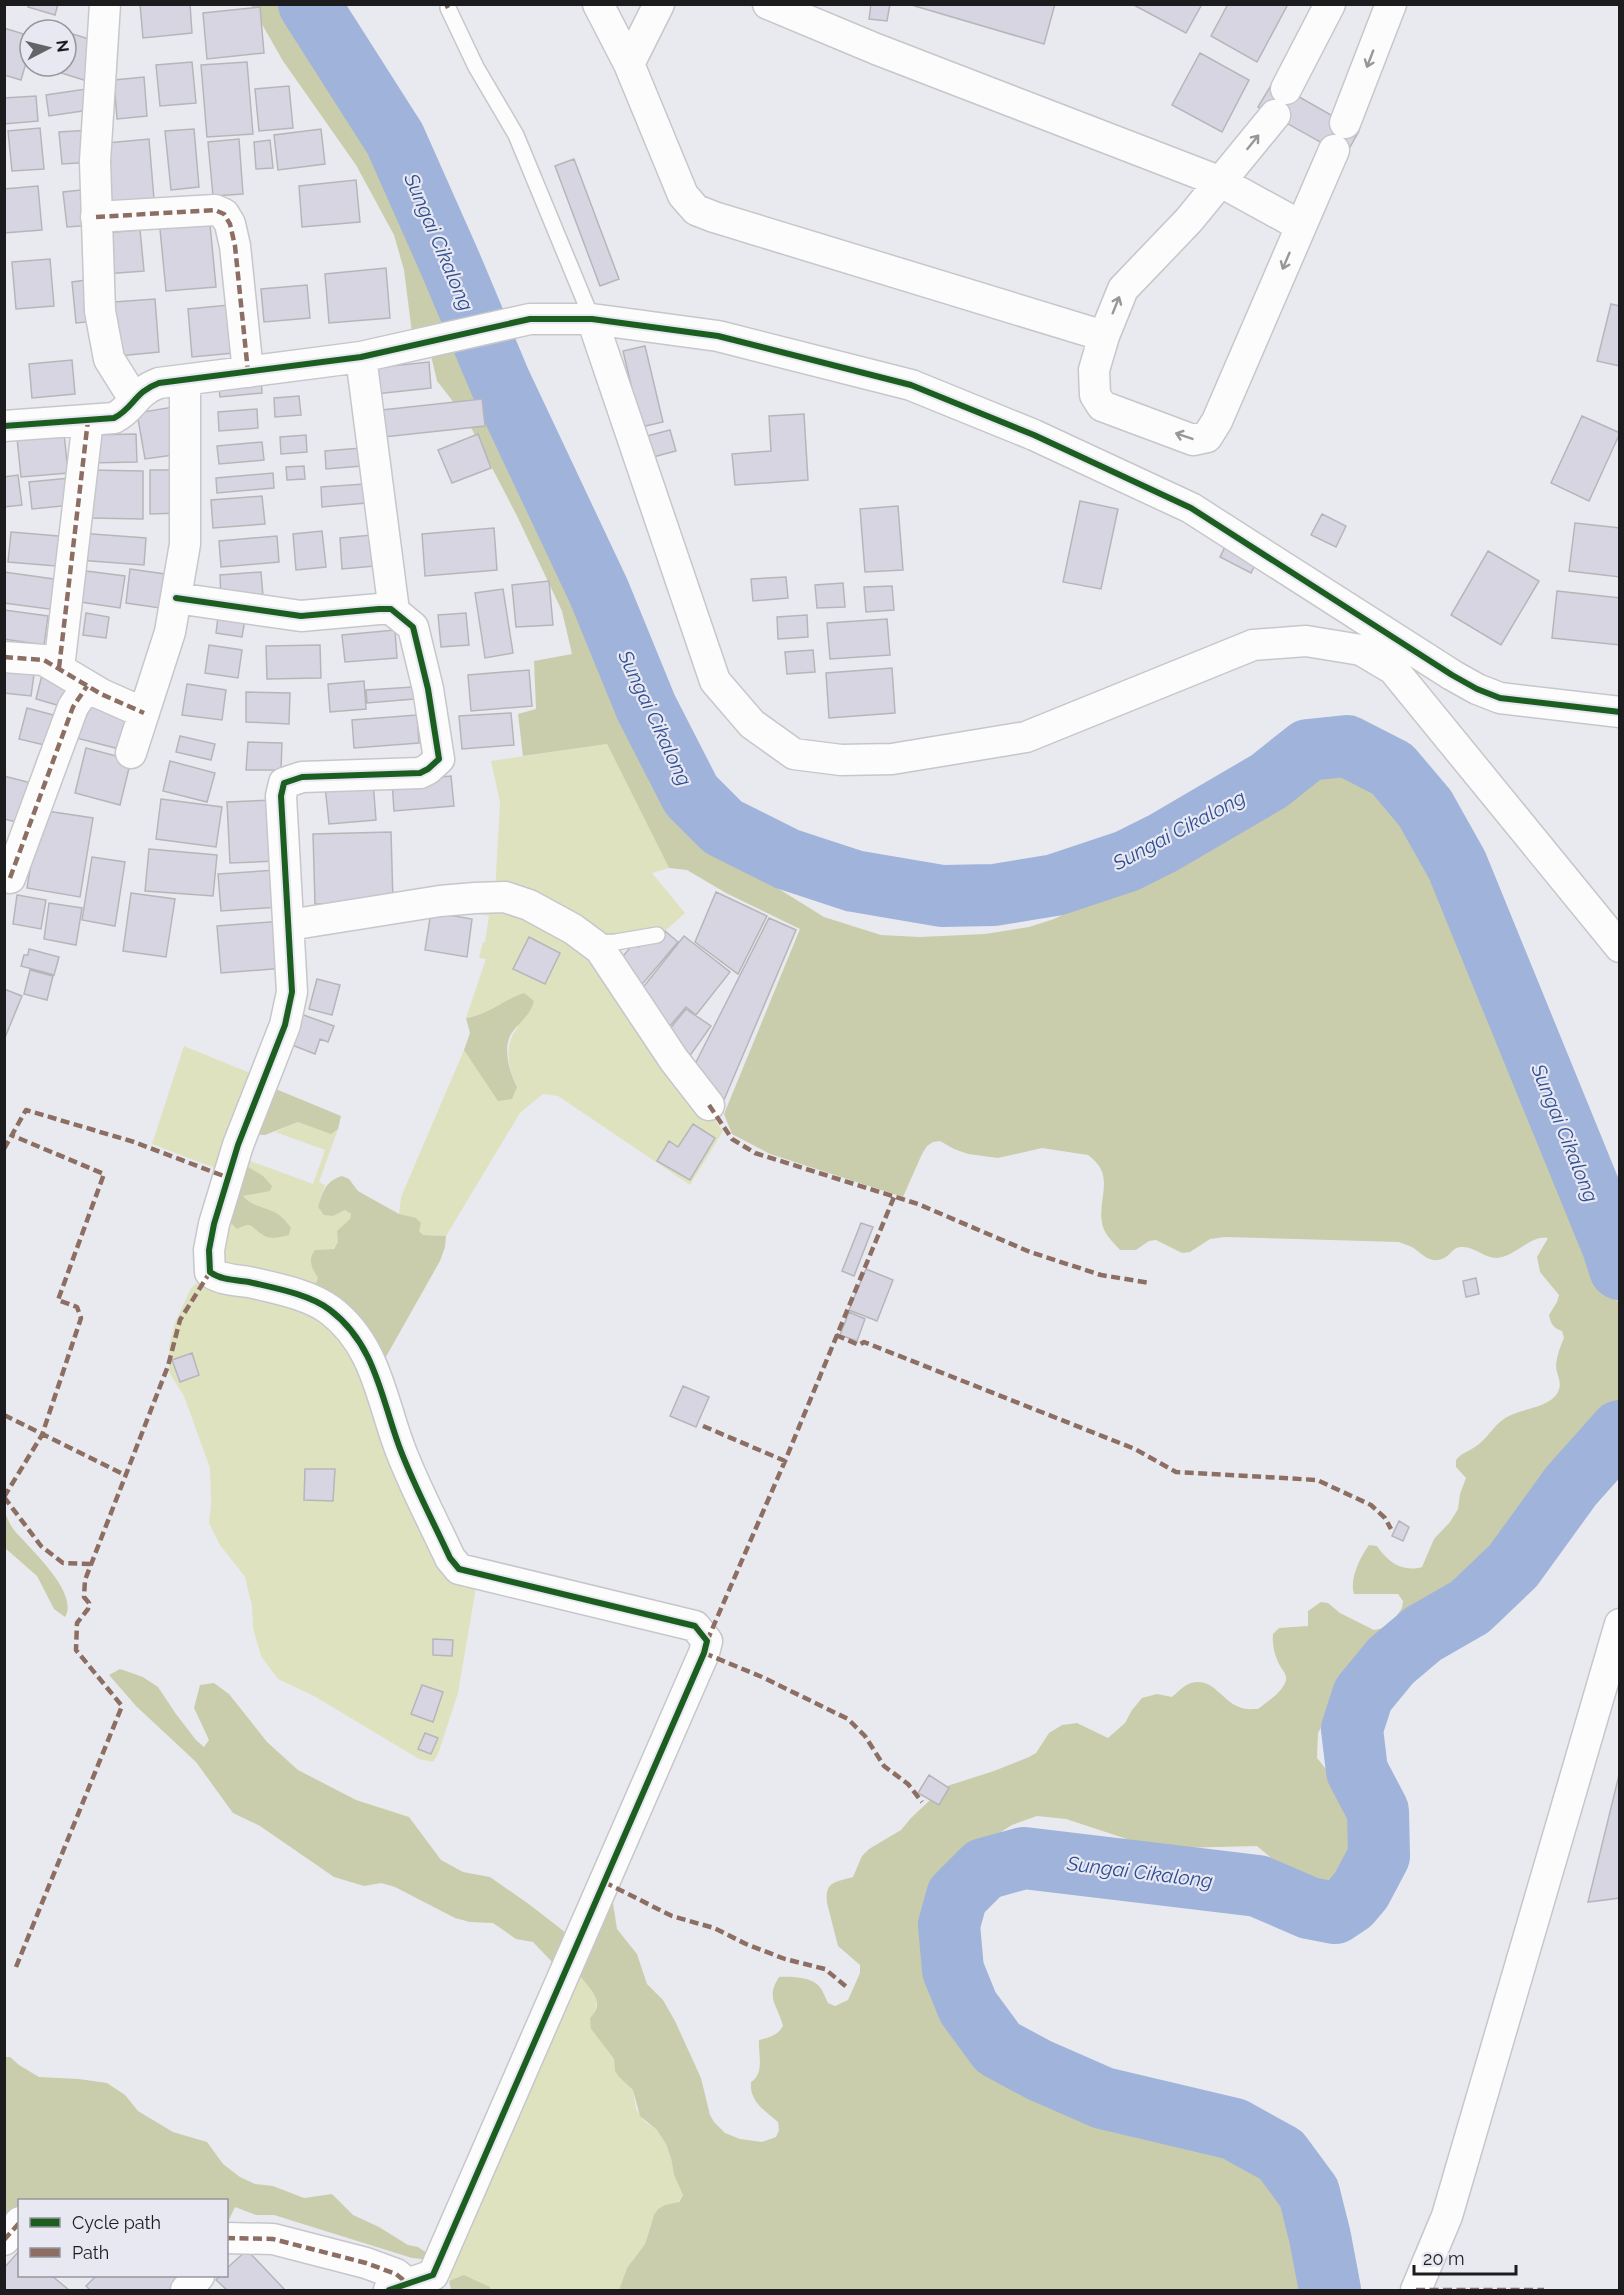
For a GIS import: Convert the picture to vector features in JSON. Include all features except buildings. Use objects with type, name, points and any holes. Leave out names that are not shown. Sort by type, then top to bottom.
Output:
[{"type":"street","points":[[105,4],[95,160],[100,312],[109,359],[134,399]]},
{"type":"street","points":[[598,4],[629,64],[683,195],[696,210],[714,218],[1104,336]]},
{"type":"street","points":[[629,64],[659,4]]},
{"type":"street","points":[[768,4],[876,49],[1221,182],[1301,226]]},
{"type":"street","points":[[1330,4],[1281,102],[1221,182],[1189,220],[1123,289],[1104,336],[1094,370],[1095,395],[1102,406],[1193,440],[1207,437],[1217,421],[1301,226],[1391,4]]},
{"type":"street","points":[[96,217],[215,210],[224,214],[230,224],[235,246],[248,372]]},
{"type":"street","points":[[4,426],[114,418],[122,414],[145,388],[159,383],[361,357],[530,319],[591,320],[718,336],[911,385],[1034,435],[1191,508],[1477,689],[1500,698],[1620,712]]},
{"type":"street","points":[[591,320],[715,681],[752,724],[794,754],[841,760],[892,759],[1026,736],[1253,645],[1306,641],[1361,650],[1393,669],[1620,947]]},
{"type":"street","points":[[361,357],[394,611]]},
{"type":"street","points":[[131,753],[170,632],[185,544],[185,380]]},
{"type":"street","points":[[58,668],[87,420]]},
{"type":"street","points":[[176,598],[301,616],[379,609],[394,611],[413,627],[428,689],[439,759],[428,769],[420,772],[302,777],[284,783],[281,796],[292,992],[285,1025],[238,1145],[214,1224],[209,1250],[210,1272],[217,1278],[249,1283],[311,1300],[330,1310],[361,1341],[374,1368],[399,1447],[450,1558],[459,1569],[695,1626],[707,1641],[704,1653],[433,2275],[404,2288],[396,2274],[366,2263],[273,2239],[228,2240]]},
{"type":"street","points":[[4,657],[45,660],[87,686],[144,713]]},
{"type":"street","points":[[10,878],[73,707],[87,686]]},
{"type":"street","points":[[289,925],[440,901],[505,897],[529,904],[573,929],[600,950],[674,1060],[709,1105]]},
{"type":"street","points":[[1416,2290],[1447,2216],[1620,1624]]},
{"type":"street","points":[[4,2240],[18,2224]]},
{"type":"street","points":[[186,2290],[198,2277]]},
{"type":"lane","points":[[447,8],[476,67],[516,135],[591,320]]},
{"type":"lane","points":[[592,943],[616,942],[657,934]]},
{"type":"green space","points":[[251,5],[285,5],[377,148],[428,255],[466,324],[412,333],[404,270],[394,235],[356,165],[283,61]]},
{"type":"green space","points":[[466,338],[491,400],[533,491],[541,520],[554,551],[577,580],[606,651],[648,733],[668,794],[681,810],[724,844],[761,878],[824,917],[881,935],[920,937],[985,934],[1029,927],[1054,919],[1140,879],[1175,859],[1196,843],[1234,824],[1303,775],[1328,765],[1343,763],[1383,778],[1395,787],[1424,833],[1465,918],[1519,1080],[1573,1182],[1606,1263],[1619,1306],[1619,1419],[1550,1486],[1511,1555],[1401,1635],[1380,1645],[1367,1667],[1336,1702],[1318,1733],[1317,1758],[1331,1775],[1345,1784],[1355,1796],[1362,1826],[1359,1850],[1350,1879],[1341,1896],[1323,1903],[1304,1890],[1257,1846],[1177,1848],[1139,1843],[1066,1819],[1037,1816],[1012,1825],[991,1838],[974,1854],[957,1876],[948,1893],[936,1936],[933,1966],[949,2012],[986,2050],[1027,2077],[1099,2109],[1155,2130],[1240,2148],[1265,2171],[1294,2239],[1302,2290],[619,2290],[627,2268],[645,2244],[658,2209],[679,2202],[683,2195],[674,2175],[666,2144],[657,2130],[640,2116],[633,2090],[619,2077],[615,2071],[614,2059],[591,2029],[590,2018],[595,2012],[597,2001],[579,1974],[611,1890],[617,1929],[637,1954],[647,1984],[663,2000],[675,2021],[701,2078],[710,2115],[714,2122],[725,2133],[740,2139],[762,2142],[776,2137],[779,2130],[778,2122],[763,2110],[755,2100],[751,2089],[751,2082],[758,2074],[760,2063],[759,2040],[776,2034],[783,2026],[774,2002],[773,1991],[779,1977],[794,1977],[814,1982],[823,1991],[828,2003],[835,2006],[848,2000],[860,1973],[860,1965],[838,1946],[827,1895],[833,1883],[853,1877],[862,1856],[869,1849],[901,1830],[944,1787],[1029,1757],[1036,1753],[1049,1733],[1062,1725],[1077,1723],[1108,1738],[1125,1723],[1142,1698],[1157,1694],[1172,1697],[1186,1685],[1199,1682],[1211,1686],[1239,1707],[1258,1709],[1277,1694],[1286,1680],[1275,1655],[1273,1634],[1279,1628],[1308,1626],[1308,1611],[1321,1602],[1328,1603],[1340,1613],[1374,1630],[1389,1627],[1402,1608],[1403,1601],[1398,1594],[1354,1594],[1354,1576],[1369,1545],[1377,1546],[1390,1561],[1402,1567],[1422,1567],[1434,1539],[1450,1522],[1458,1509],[1460,1494],[1466,1478],[1456,1467],[1456,1460],[1479,1444],[1504,1419],[1515,1413],[1542,1405],[1558,1392],[1560,1382],[1556,1365],[1564,1338],[1562,1331],[1553,1325],[1549,1315],[1559,1295],[1540,1272],[1537,1257],[1548,1238],[1529,1242],[1510,1254],[1497,1258],[1467,1247],[1460,1247],[1439,1260],[1430,1259],[1412,1247],[1399,1242],[1225,1237],[1210,1239],[1190,1252],[1182,1253],[1156,1240],[1149,1241],[1136,1250],[1120,1250],[1103,1227],[1101,1217],[1104,1180],[1097,1163],[1088,1155],[1042,1148],[998,1158],[968,1154],[940,1141],[933,1142],[922,1154],[903,1197],[770,1154],[732,1134],[724,1114],[800,929],[726,893],[687,870],[669,868],[607,744],[523,756],[518,714],[536,709],[534,661],[572,654],[562,611],[517,516],[466,418],[437,381],[429,347]]},
{"type":"green space","points":[[607,744],[669,868],[652,873],[685,913],[665,931],[640,937],[595,938],[495,893],[500,802],[491,761]]},
{"type":"green space","points":[[501,903],[590,947],[723,1131],[690,1185],[558,1096],[543,1094],[520,1113],[446,1236],[423,1235],[399,1214],[401,1197],[464,1050],[478,1070],[517,1087],[509,1064],[509,1049],[510,1041],[518,1027],[500,1004],[489,1012],[466,1018],[486,959],[479,958],[483,942],[485,942],[489,916],[452,908]]},
{"type":"green space","points":[[524,993],[534,1001],[530,1011],[510,1036],[507,1048],[510,1069],[517,1087],[512,1099],[498,1101],[464,1050],[470,1033],[466,1018],[481,1014]]},
{"type":"green space","points":[[184,1046],[257,1076],[223,1171],[152,1144]]},
{"type":"green space","points":[[271,1087],[341,1116],[338,1129],[331,1134],[298,1122],[265,1135],[249,1134]]},
{"type":"green space","points":[[298,1122],[330,1133],[338,1129],[319,1182],[325,1185],[318,1207],[339,1213],[345,1210],[351,1214],[350,1219],[338,1231],[338,1242],[333,1249],[316,1250],[314,1271],[318,1278],[315,1285],[221,1271],[223,1214],[255,1226],[262,1235],[289,1235],[291,1229],[279,1216],[243,1196],[251,1194],[238,1161],[248,1160],[313,1184],[325,1150],[275,1132]]},
{"type":"green space","points":[[238,1161],[263,1176],[272,1186],[270,1191],[243,1196],[248,1201],[272,1211],[285,1220],[291,1228],[289,1235],[269,1237],[250,1225],[237,1229],[226,1218]]},
{"type":"green space","points":[[342,1176],[349,1179],[358,1191],[399,1214],[416,1218],[421,1223],[419,1231],[423,1235],[446,1236],[440,1261],[383,1362],[315,1285],[318,1278],[311,1264],[311,1257],[315,1250],[334,1249],[338,1242],[337,1231],[350,1219],[351,1214],[345,1210],[333,1216],[324,1215],[318,1207],[328,1184]]},
{"type":"green space","points":[[197,1283],[292,1301],[350,1339],[477,1581],[458,1693],[438,1754],[433,1762],[419,1759],[314,1696],[278,1679],[261,1656],[253,1628],[252,1606],[245,1577],[220,1545],[209,1523],[210,1468],[184,1396],[169,1372],[169,1346],[175,1323],[191,1288]]},
{"type":"green space","points":[[5,1513],[14,1530],[51,1571],[59,1584],[68,1607],[65,1617],[54,1609],[37,1576],[5,1548]]},
{"type":"green space","points":[[120,1669],[143,1677],[158,1687],[176,1714],[204,1747],[209,1740],[194,1708],[200,1685],[214,1683],[229,1694],[267,1742],[298,1770],[356,1800],[409,1817],[441,1860],[463,1872],[490,1877],[570,1936],[558,1964],[552,1962],[533,1942],[516,1939],[493,1923],[470,1922],[455,1918],[395,1887],[381,1883],[364,1886],[334,1877],[260,1826],[233,1813],[196,1762],[136,1706],[109,1675]]},
{"type":"green space","points":[[578,1967],[595,1992],[597,2001],[591,2029],[614,2059],[615,2070],[619,2077],[633,2090],[636,2109],[645,2122],[657,2130],[666,2144],[674,2175],[683,2195],[676,2204],[665,2205],[658,2209],[645,2244],[627,2268],[619,2290],[491,2290],[490,2287],[464,2275],[450,2281],[450,2264]]},
{"type":"green space","points":[[4,2057],[10,2057],[39,2077],[107,2083],[125,2095],[138,2111],[173,2132],[207,2142],[223,2164],[240,2177],[255,2184],[273,2186],[304,2198],[332,2194],[353,2215],[430,2255],[422,2259],[412,2258],[274,2215],[256,2215],[235,2207],[228,2222],[228,2199],[18,2199],[18,2216],[5,2233]]},
{"type":"green space","points":[[464,2275],[490,2287],[491,2290],[451,2290],[449,2281]]},
{"type":"waterway","name":"Sungai Cikalong","points":[[309,4],[395,139],[500,382],[599,592],[646,707],[691,795],[723,827],[787,859],[854,881],[942,896],[994,895],[1055,885],[1127,861],[1163,843],[1269,781],[1308,750],[1347,746],[1392,769],[1425,808],[1457,865],[1620,1269]]},
{"type":"waterway","name":"Sungai Cikalong","points":[[1330,2290],[1309,2193],[1281,2155],[1234,2129],[1103,2098],[1039,2070],[998,2048],[968,2007],[953,1970],[949,1925],[957,1896],[984,1869],[1024,1858],[1258,1886],[1309,1908],[1335,1913],[1350,1903],[1361,1890],[1379,1856],[1378,1811],[1357,1771],[1352,1729],[1363,1695],[1391,1661],[1423,1634],[1470,1607],[1513,1566],[1571,1486],[1620,1431]]},
{"type":"marked path","points":[[446,4],[448,8]]},
{"type":"marked path","points":[[96,217],[215,210],[224,214],[230,224],[235,246],[248,372]]},
{"type":"marked path","points":[[59,668],[88,420]]},
{"type":"marked path","points":[[4,657],[44,660],[101,694],[144,713]]},
{"type":"marked path","points":[[10,878],[73,707],[87,686]]},
{"type":"marked path","points":[[709,1105],[732,1139],[755,1153],[918,1204],[1030,1252],[1101,1275],[1150,1283]]},
{"type":"marked path","points":[[4,1149],[26,1110],[134,1142],[229,1178]]},
{"type":"marked path","points":[[4,1497],[42,1435],[81,1318],[77,1307],[58,1300],[104,1174],[11,1135]]},
{"type":"marked path","points":[[707,1641],[785,1461],[894,1197]]},
{"type":"marked path","points":[[16,1967],[122,1706],[76,1650],[77,1623],[88,1609],[89,1603],[84,1597],[85,1580],[168,1366],[180,1320],[210,1272]]},
{"type":"marked path","points":[[836,1335],[859,1345],[864,1342],[1135,1449],[1176,1472],[1317,1480],[1371,1505],[1385,1518],[1391,1529]]},
{"type":"marked path","points":[[4,1415],[127,1476]]},
{"type":"marked path","points":[[703,1426],[785,1461]]},
{"type":"marked path","points":[[4,1497],[41,1546],[63,1563],[92,1564]]},
{"type":"marked path","points":[[704,1653],[762,1677],[848,1719],[865,1736],[884,1766],[908,1784],[922,1802]]},
{"type":"marked path","points":[[604,1882],[672,1916],[714,1928],[746,1944],[785,1959],[825,1969],[849,1989]]},
{"type":"marked path","points":[[4,2240],[18,2224]]},
{"type":"marked path","points":[[228,2238],[273,2239],[366,2263],[396,2274],[407,2283]]},
{"type":"marked path","points":[[1416,2290],[1544,2290]]},
{"type":"cycle path","points":[[4,426],[114,418],[126,410],[144,391],[159,383],[361,357],[530,319],[592,319],[718,336],[911,385],[1034,435],[1191,508],[1477,689],[1500,698],[1620,712]]},
{"type":"cycle path","points":[[176,598],[301,616],[391,609],[413,627],[428,689],[439,759],[420,773],[302,777],[284,783],[281,796],[292,992],[285,1025],[238,1145],[214,1224],[209,1250],[210,1272],[223,1278],[280,1289],[302,1296],[322,1304],[345,1324],[357,1339],[375,1372],[410,1474],[450,1558],[459,1569],[695,1626],[707,1641],[704,1653],[433,2275],[389,2290]]}]
